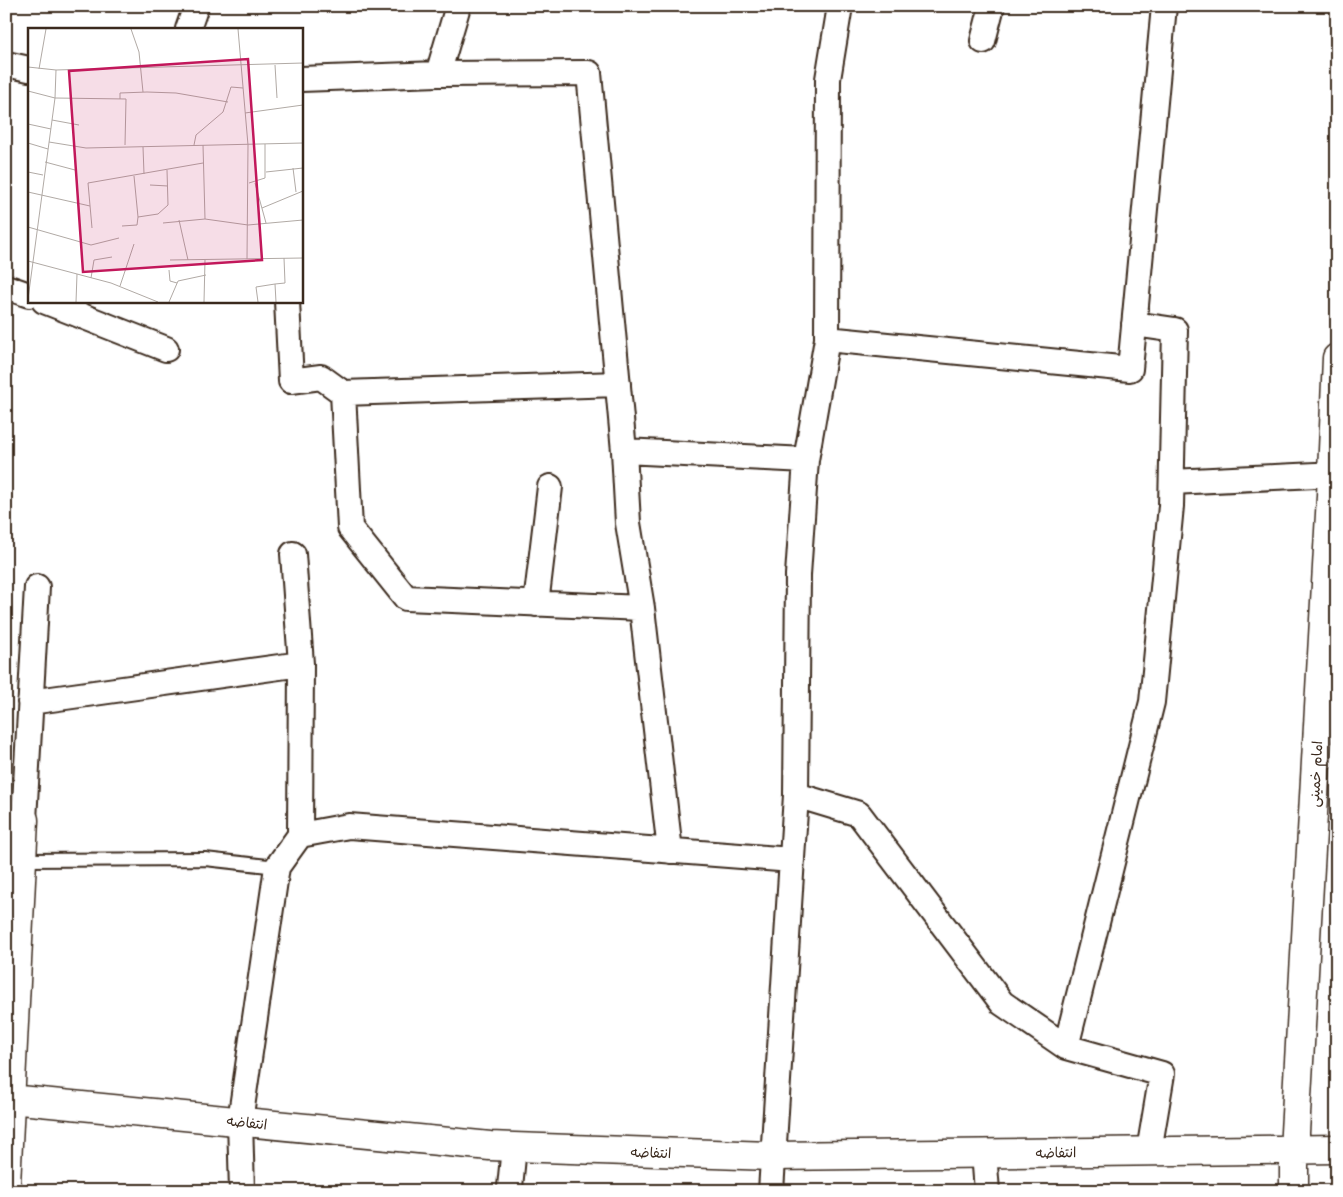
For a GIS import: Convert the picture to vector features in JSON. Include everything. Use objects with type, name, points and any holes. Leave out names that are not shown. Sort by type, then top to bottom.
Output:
[{"type":"street","points":[[188,28],[196,6]]},
{"type":"street","points":[[438,74],[458,6]]},
{"type":"street","points":[[772,1191],[796,795],[798,576],[806,460],[827,339],[828,79],[840,6]]},
{"type":"street","points":[[983,40],[992,6]]},
{"type":"street","points":[[827,339],[1130,369],[1164,6]]},
{"type":"street","points":[[6,64],[28,69]]},
{"type":"street","points":[[302,79],[438,74],[588,73],[624,451],[628,523],[642,608],[670,851]]},
{"type":"street","points":[[6,287],[28,295]]},
{"type":"street","points":[[47,302],[166,349]]},
{"type":"street","points":[[287,302],[290,381],[321,377],[343,392],[618,384]]},
{"type":"street","points":[[1066,1047],[1152,702],[1171,506],[1175,330],[1134,324]]},
{"type":"street","name":"امام خمینی","points":[[1294,1191],[1294,1150],[1331,601],[1337,358]]},
{"type":"street","points":[[343,392],[350,528],[406,598],[642,608]]},
{"type":"street","points":[[624,451],[806,460]]},
{"type":"street","points":[[1172,482],[1334,474]]},
{"type":"street","points":[[536,604],[550,487]]},
{"type":"street","points":[[242,1191],[240,1122],[276,867],[300,835],[301,664],[293,554]]},
{"type":"street","points":[[6,1184],[22,860],[15,820],[30,702],[37,587]]},
{"type":"street","points":[[30,702],[301,664]]},
{"type":"street","points":[[796,795],[859,814],[1002,1003],[1066,1047],[1162,1074],[1149,1151]]},
{"type":"street","points":[[300,835],[349,826],[792,860]]},
{"type":"street","name":"انتفاضه","points":[[10,1099],[514,1147],[773,1156],[1337,1149]]},
{"type":"street","points":[[507,1189],[514,1147]]},
{"type":"street","points":[[984,1154],[987,1191]]},
{"type":"lane","points":[[22,860],[205,858],[276,867]]}]
